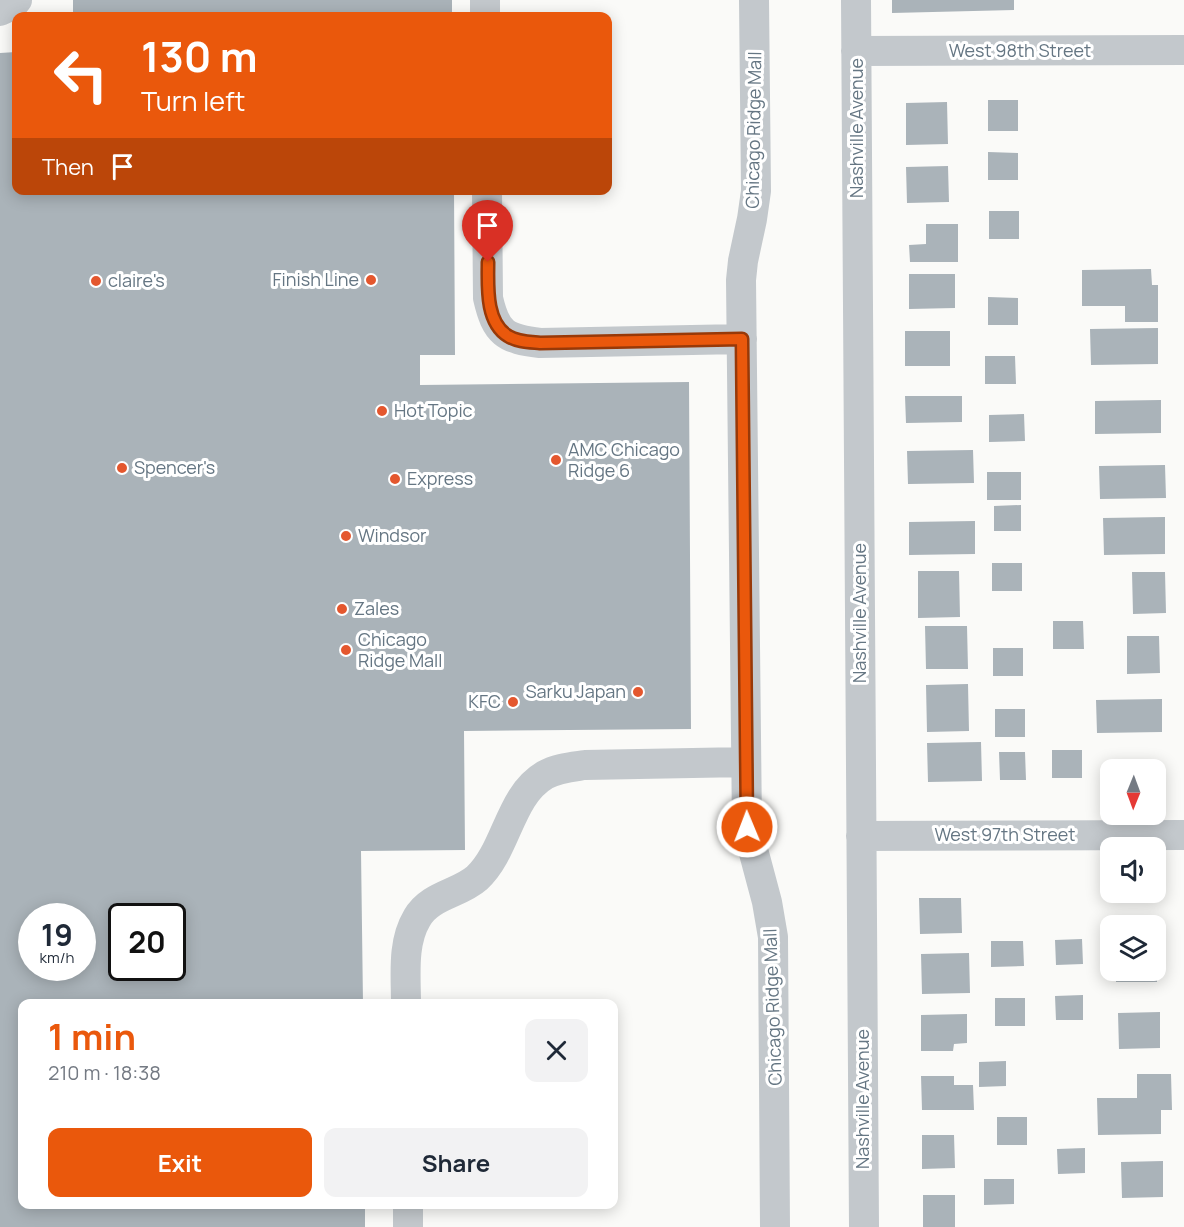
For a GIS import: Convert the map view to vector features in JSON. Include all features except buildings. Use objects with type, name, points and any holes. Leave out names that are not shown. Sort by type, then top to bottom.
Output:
[{"type":"street","points":[[0,11],[13,5],[17,0]]},
{"type":"street","name":"Chicago Ridge Mall","points":[[754,0],[756,191],[741,280],[747,827],[767,902],[773,938],[776,1227]]},
{"type":"street","name":"Nashville Avenue","points":[[856,0],[864,1227]]},
{"type":"street","name":"West 98th Street","points":[[856,51],[1184,50]]},
{"type":"street","points":[[487,195],[488,298],[491,312],[507,336],[540,343],[742,339]]},
{"type":"street","points":[[406,999],[406,950],[411,930],[418,916],[428,904],[475,880],[488,866],[519,803],[529,788],[544,776],[563,768],[585,765],[746,762]]},
{"type":"street","name":"West 97th Street","points":[[861,836],[1184,835]]},
{"type":"street","points":[[408,1209],[408,1227]]},
{"type":"place","name":"Finish Line","points":[[371,280]]},
{"type":"place","name":"claire's","points":[[96,281]]},
{"type":"place","name":"Hot Topic","points":[[382,411]]},
{"type":"place","name":"AMC Chicago Ridge 6","points":[[556,460]]},
{"type":"place","name":"Spencer's","points":[[122,468]]},
{"type":"place","name":"Express","points":[[395,479]]},
{"type":"place","name":"Windsor","points":[[346,536]]},
{"type":"place","name":"Zales","points":[[342,609]]},
{"type":"place","name":"Chicago Ridge Mall","points":[[346,650]]},
{"type":"place","name":"Sarku Japan","points":[[638,692]]},
{"type":"place","name":"KFC","points":[[513,702]]},
{"type":"route","points":[[488,262],[488,298],[491,312],[507,336],[522,341],[540,343],[742,339],[747,827]]}]
